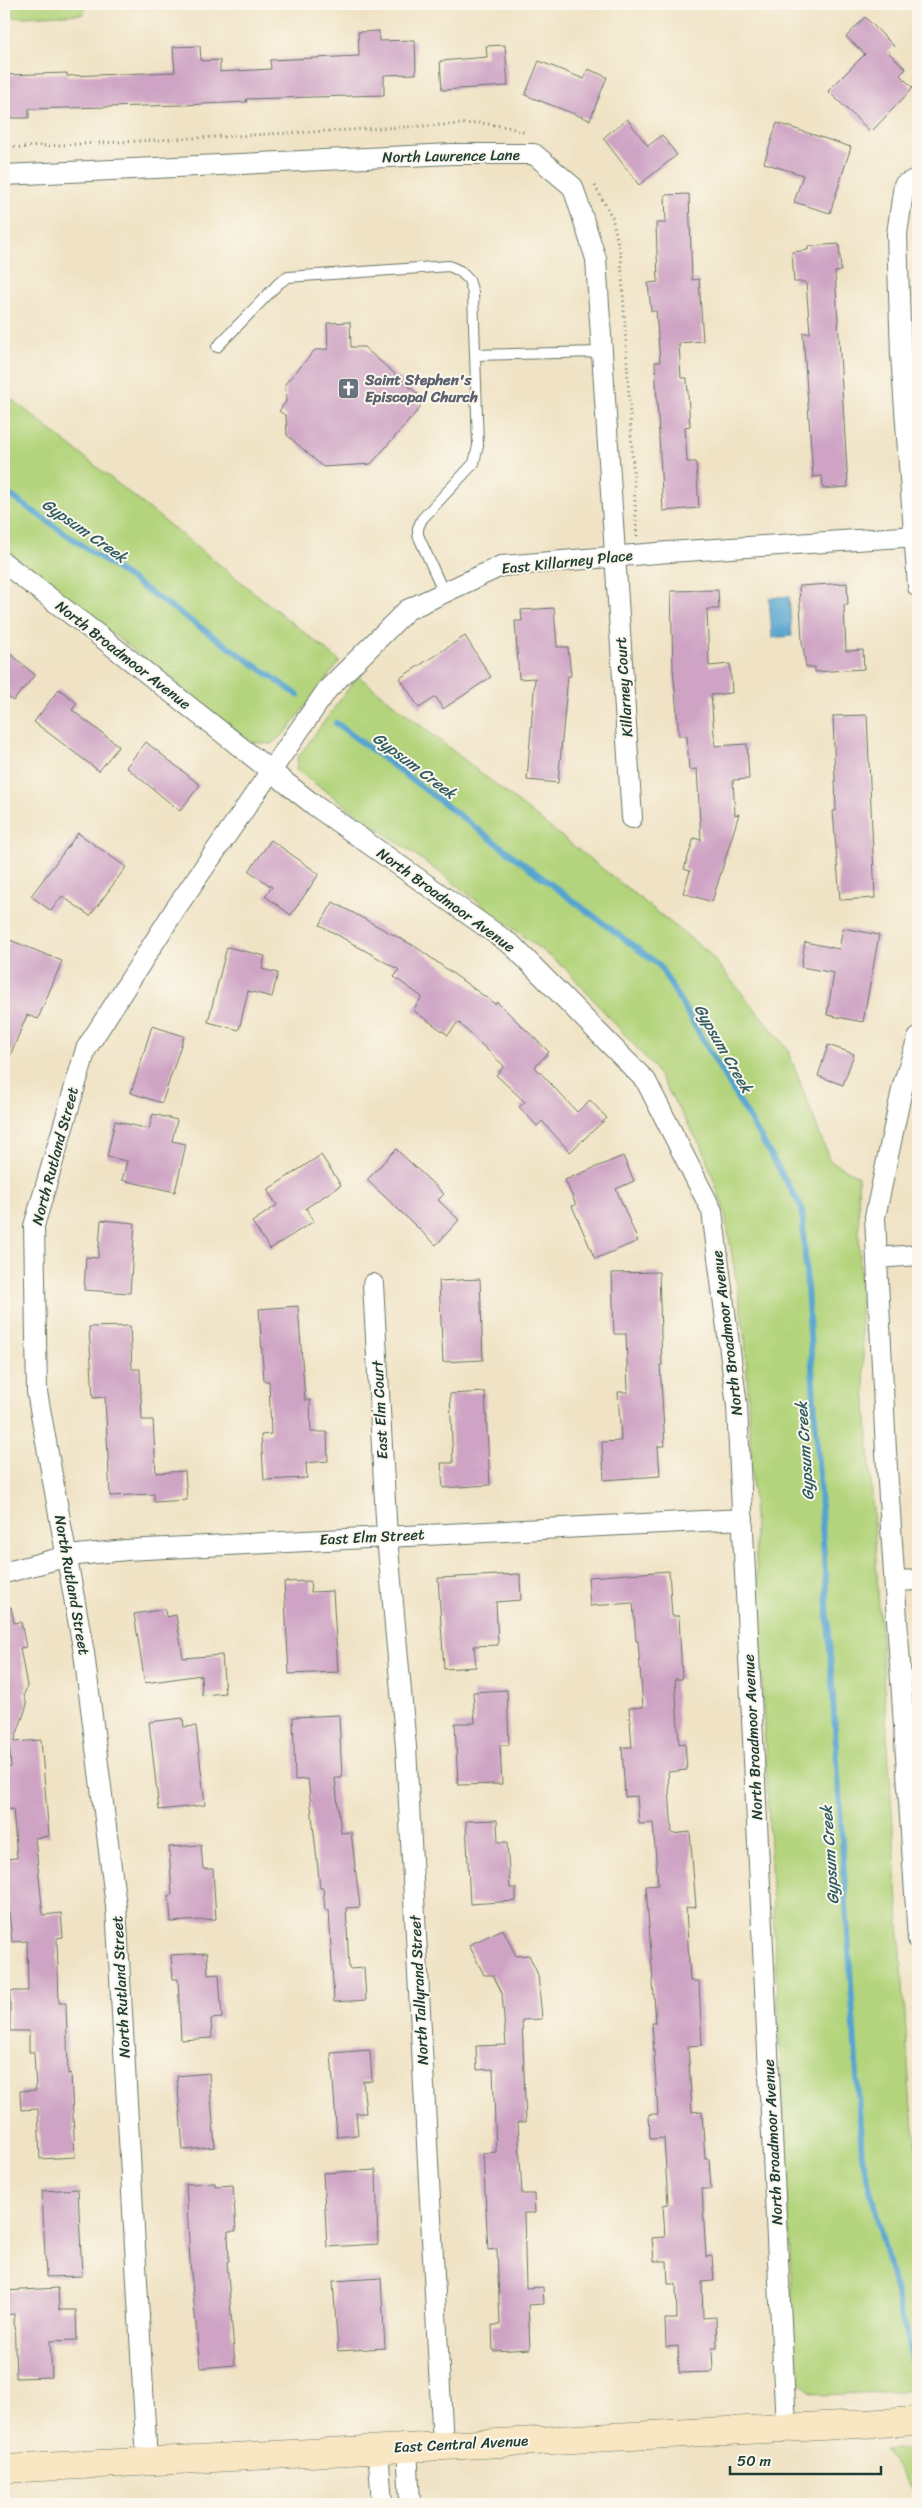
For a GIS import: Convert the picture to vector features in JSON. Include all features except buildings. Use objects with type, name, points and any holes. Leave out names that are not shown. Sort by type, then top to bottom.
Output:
[{"type":"main road","name":"East Central Avenue","points":[[4,2469],[918,2420]]},
{"type":"street","name":"North Lawrence Lane","points":[[4,175],[432,155],[534,154],[573,187],[596,258],[615,557]]},
{"type":"street","points":[[911,182],[897,234],[901,355],[916,536],[918,587]]},
{"type":"street","name":"East Killarney Place","points":[[272,773],[328,690],[407,610],[501,566],[916,536]]},
{"type":"street","name":"Killarney Court","points":[[615,557],[632,818]]},
{"type":"street","name":"North Broadmoor Avenue","points":[[4,563],[314,805],[513,946],[646,1081],[712,1211],[738,1406],[786,2427]]},
{"type":"street","name":"North Rutland Street","points":[[147,2461],[116,1906],[84,1652],[37,1392],[34,1226],[86,1049],[176,908],[272,773]]},
{"type":"street","points":[[918,1038],[903,1085],[875,1217],[894,1581],[918,1939]]},
{"type":"street","points":[[877,1258],[918,1255]]},
{"type":"street","name":"East Elm Court","points":[[373,1284],[387,1537]]},
{"type":"street","name":"East Elm Street","points":[[4,1573],[68,1556],[126,1550],[743,1519]]},
{"type":"street","name":"North Tallyrand Street","points":[[387,1537],[406,1747],[443,2445]]},
{"type":"street","points":[[894,1581],[918,1580]]},
{"type":"street","points":[[407,2447],[410,2504]]},
{"type":"street","points":[[378,2448],[382,2504]]},
{"type":"lane","points":[[217,347],[288,277],[449,266],[460,271],[469,280],[471,286],[475,356],[477,456],[474,463],[422,519],[418,528],[418,535],[444,593]]},
{"type":"lane","points":[[475,356],[602,352]]},
{"type":"path","points":[[4,148],[481,123],[508,127],[532,134]]},
{"type":"path","points":[[591,181],[612,217],[621,257],[639,555]]},
{"type":"green space","points":[[4,4],[87,4],[83,14],[4,18]]},
{"type":"green space","points":[[4,393],[340,661],[286,732],[271,744],[251,742],[4,549]]},
{"type":"green space","points":[[358,676],[708,952],[787,1048],[830,1161],[858,1176],[861,1323],[911,2110],[918,2152],[918,2390],[824,2395],[810,2391],[796,2378],[745,1335],[725,1213],[703,1149],[653,1066],[565,968],[442,874],[296,770],[298,757]]},
{"type":"green space","points":[[918,2448],[918,2498],[884,2450]]},
{"type":"water","points":[[789,596],[792,636],[772,638],[769,598]]},
{"type":"waterway","name":"Gypsum Creek","points":[[4,491],[298,695]]},
{"type":"waterway","name":"Gypsum Creek","points":[[336,723],[659,965],[802,1208],[862,2156],[915,2371]]},
{"type":"place","name":"Saint Stephen's Episcopal Church","points":[[349,389]]}]
